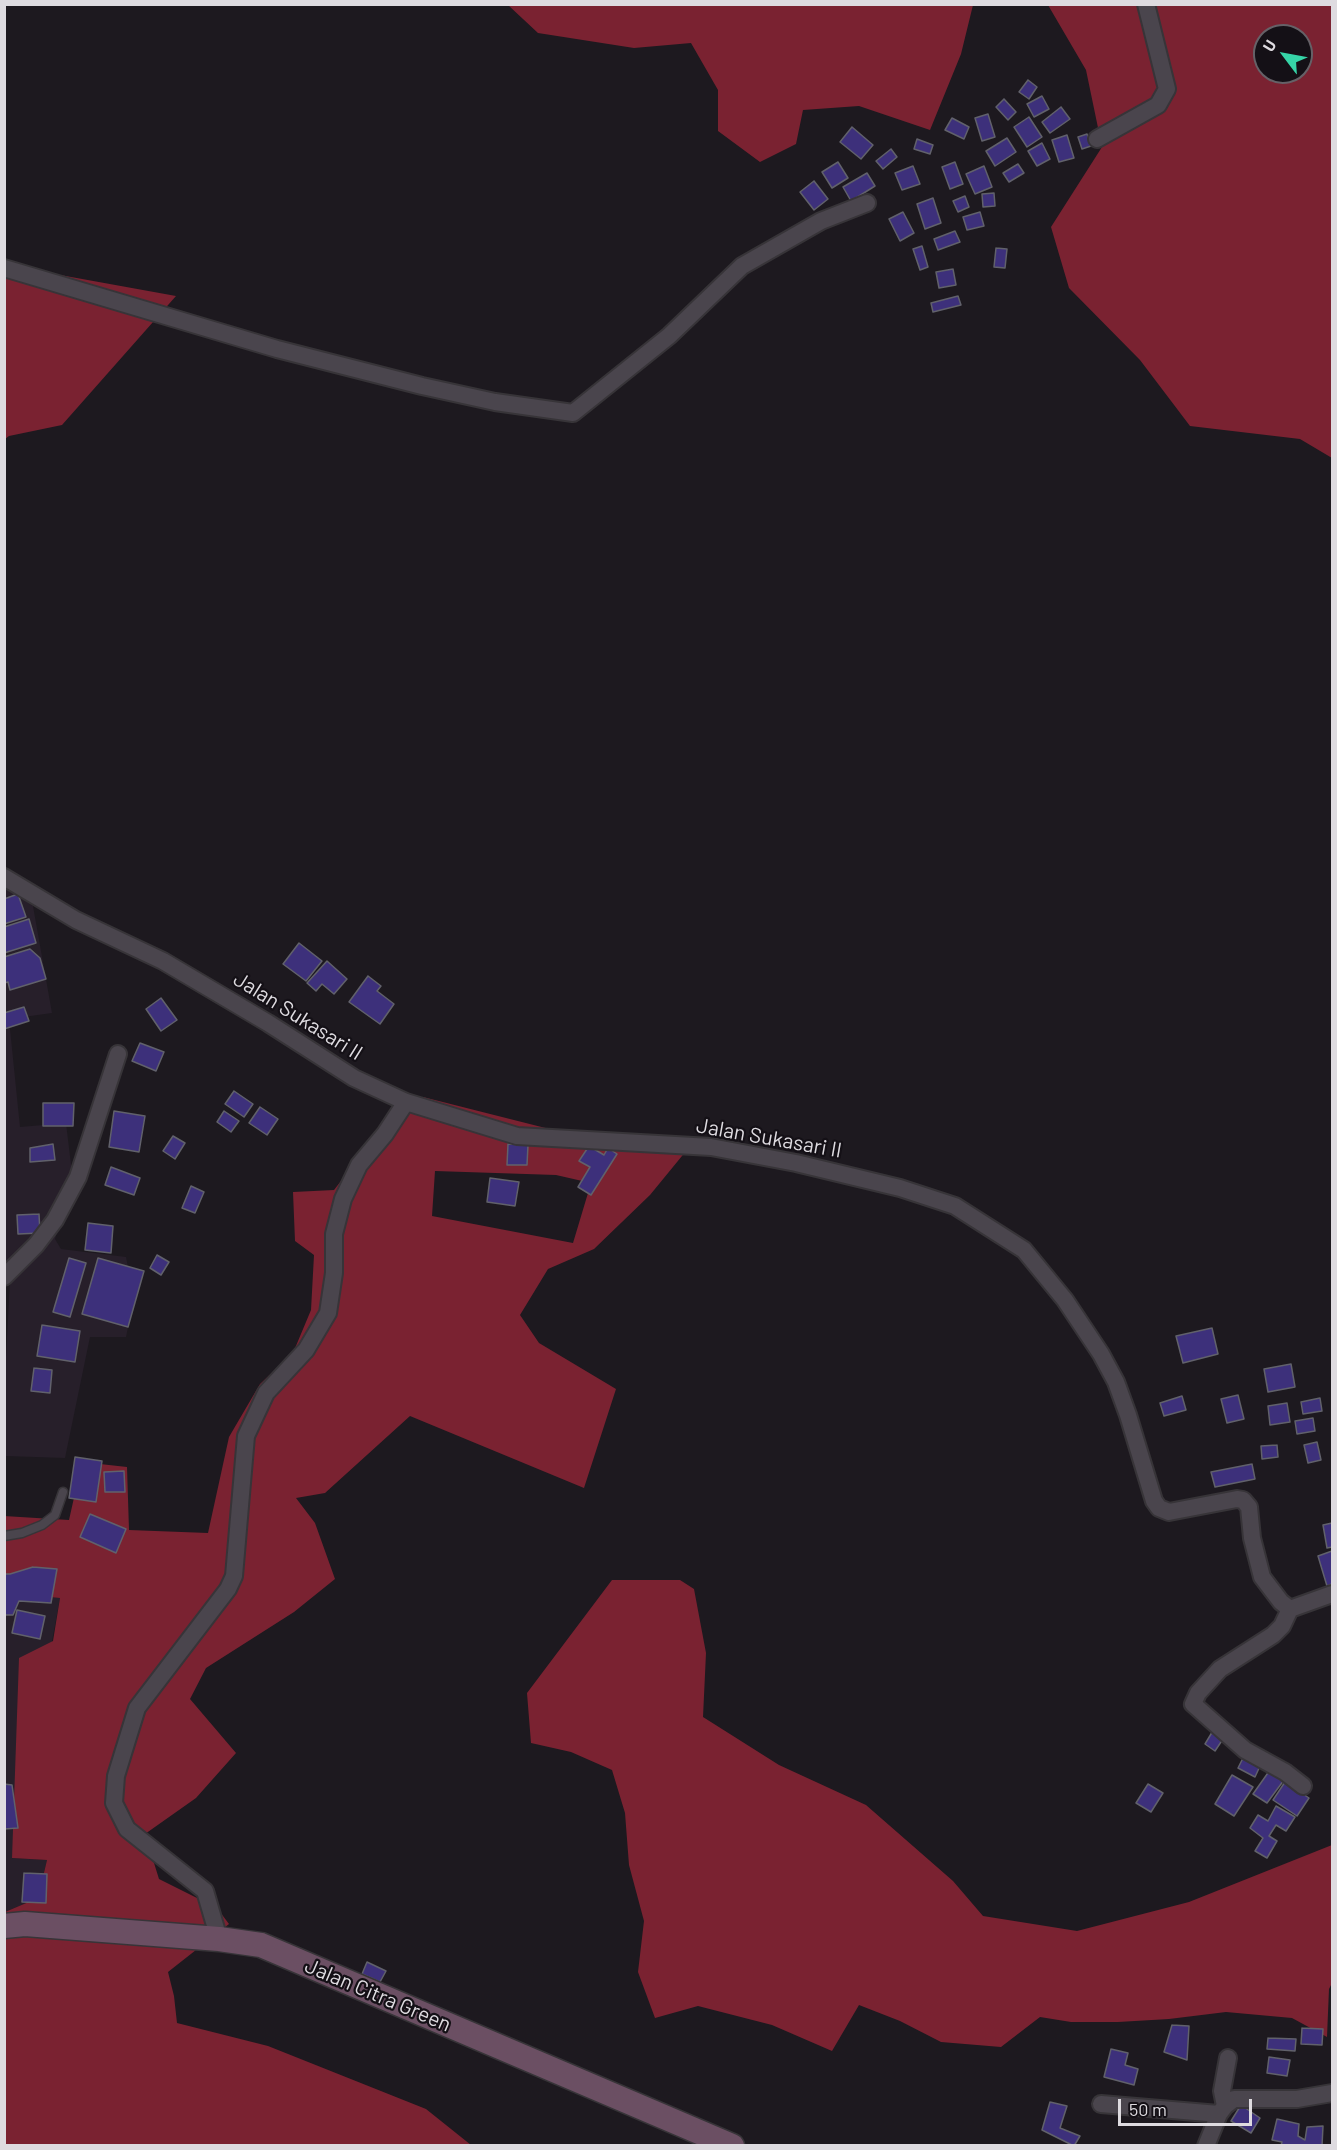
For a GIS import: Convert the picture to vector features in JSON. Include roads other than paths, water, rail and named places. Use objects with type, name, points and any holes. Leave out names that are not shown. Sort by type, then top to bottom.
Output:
[{"type":"street","points":[[1097,139],[1158,105],[1167,89],[1146,4]]},
{"type":"street","points":[[4,268],[277,349],[422,386],[495,402],[573,413],[669,336],[742,266],[821,221],[867,203]]},
{"type":"street","name":"Jalan Sukasari II","points":[[4,877],[76,920],[163,961],[268,1023],[354,1078],[406,1102],[518,1136],[711,1147],[796,1163],[900,1188],[955,1206],[1024,1250],[1071,1309],[1101,1354],[1116,1382],[1154,1501],[1159,1508],[1168,1512],[1237,1499],[1243,1500],[1249,1507],[1252,1538],[1262,1576],[1281,1602],[1290,1609]]},
{"type":"street","points":[[4,1277],[36,1245],[55,1220],[78,1177],[118,1054]]},
{"type":"street","points":[[219,1939],[205,1891],[127,1829],[114,1803],[116,1776],[137,1708],[228,1589],[234,1576],[246,1436],[266,1393],[306,1350],[328,1312],[334,1273],[334,1234],[343,1198],[359,1165],[385,1134],[406,1102]]},
{"type":"street","points":[[1303,1786],[1285,1772],[1245,1750],[1193,1704],[1198,1693],[1220,1669],[1273,1635],[1282,1626],[1290,1609],[1332,1594]]},
{"type":"street","name":"Jalan Citra Green","points":[[4,1926],[25,1924],[219,1939],[261,1945],[732,2145]]},
{"type":"street","points":[[1222,2110],[1222,2091],[1228,2058]]},
{"type":"street","points":[[1206,2145],[1222,2110],[1234,2099],[1279,2100],[1332,2093]]},
{"type":"street","points":[[1101,2104],[1222,2110]]},
{"type":"lane","points":[[4,1536],[22,1533],[42,1525],[55,1515],[63,1492]]}]
